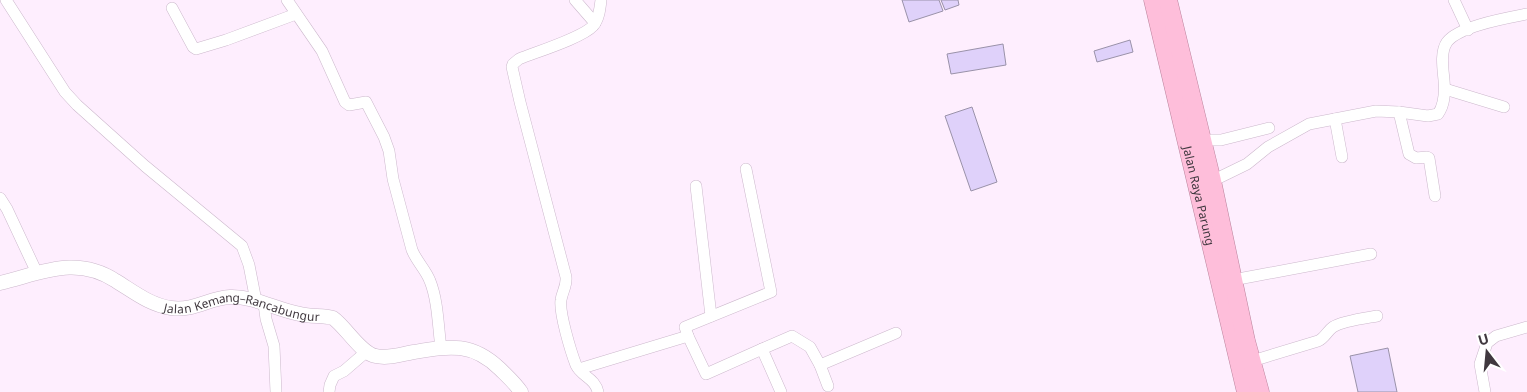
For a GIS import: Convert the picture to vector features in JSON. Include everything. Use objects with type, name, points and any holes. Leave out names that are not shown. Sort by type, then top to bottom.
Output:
[{"type":"highway","name":"Jalan Raya Parung","points":[[1153,0],[1234,280],[1260,392]]},
{"type":"highway","name":"Jalan Raya Parung","points":[[1168,0],[1201,140],[1205,185],[1246,392]]},
{"type":"street","points":[[6,0],[65,92],[77,105],[145,166],[242,246],[274,346],[276,392]]},
{"type":"street","points":[[287,0],[322,52],[344,102],[350,105],[366,102],[384,137],[412,250],[432,286],[440,348]]},
{"type":"street","points":[[576,0],[595,23]]},
{"type":"street","points":[[598,392],[593,380],[579,369],[567,334],[561,308],[566,277],[512,67],[518,59],[569,39],[592,27],[599,13],[601,0]]},
{"type":"street","points":[[1454,0],[1468,30]]},
{"type":"street","points":[[172,8],[193,47],[196,49],[296,14]]},
{"type":"street","points":[[1205,185],[1247,164],[1268,147],[1309,124],[1376,111],[1428,116],[1438,114],[1444,99],[1443,65],[1447,43],[1458,33],[1527,14]]},
{"type":"street","points":[[1445,89],[1504,108]]},
{"type":"street","points":[[1399,112],[1410,154],[1416,158],[1427,156],[1429,158],[1435,196]]},
{"type":"street","points":[[1335,118],[1342,157]]},
{"type":"street","points":[[1201,140],[1221,140],[1269,128]]},
{"type":"street","points":[[746,169],[771,292],[685,327],[688,336],[706,374],[792,336],[810,347],[820,365],[828,386]]},
{"type":"street","points":[[696,186],[711,316]]},
{"type":"street","points":[[0,198],[37,273]]},
{"type":"street","points":[[1234,280],[1372,254]]},
{"type":"street","name":"Jalan Kemang–Rancabungur","points":[[0,283],[65,267],[96,270],[148,301],[169,307],[190,307],[230,297],[260,302],[301,315],[334,318],[366,352]]},
{"type":"street","points":[[1252,361],[1318,341],[1332,327],[1377,316]]},
{"type":"street","points":[[1485,392],[1480,364],[1487,343],[1496,336],[1527,326]]},
{"type":"street","points":[[820,365],[896,333]]},
{"type":"street","points":[[579,369],[688,336]]},
{"type":"street","points":[[329,392],[334,376],[344,372],[366,352],[376,357],[440,348],[467,348],[485,356],[521,392]]},
{"type":"street","points":[[762,349],[781,392]]},
{"type":"building","points":[[902,0],[939,0],[943,11],[909,22]]},
{"type":"building","points":[[941,0],[958,0],[959,5],[945,10]]},
{"type":"building","points":[[1130,40],[1133,52],[1097,62],[1094,51]]},
{"type":"building","points":[[1003,44],[1006,65],[951,74],[947,54]]},
{"type":"building","points":[[972,107],[997,182],[971,191],[945,116]]},
{"type":"building","points":[[1388,348],[1397,392],[1358,392],[1350,356]]}]
